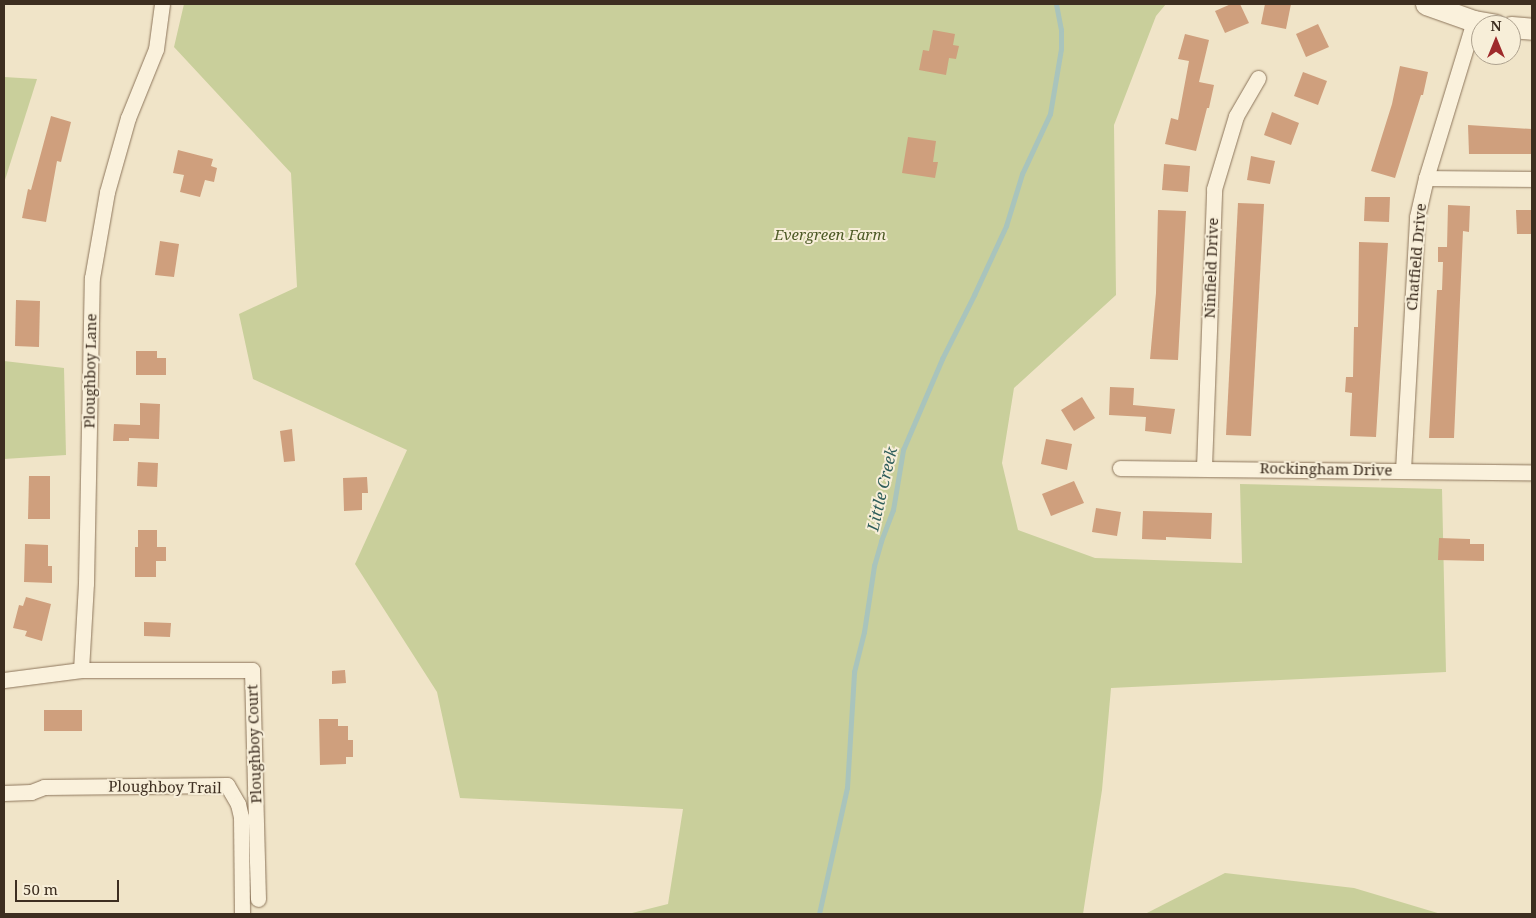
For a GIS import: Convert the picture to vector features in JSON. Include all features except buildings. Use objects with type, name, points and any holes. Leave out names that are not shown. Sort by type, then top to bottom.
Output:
[{"type":"main road","points":[[1426,4],[1471,20]]},
{"type":"street","name":"Ploughboy Lane","points":[[81,670],[86,583],[92,278],[107,192],[128,118],[156,49],[162,4]]},
{"type":"street","name":"Chatfield Drive","points":[[1403,470],[1417,217],[1426,178],[1471,31]]},
{"type":"street","name":"Ninfield Drive","points":[[1204,467],[1214,189],[1236,116],[1258,78]]},
{"type":"street","points":[[1426,178],[1532,179]]},
{"type":"street","name":"Rockingham Drive","points":[[1120,468],[1204,467],[1532,472]]},
{"type":"street","points":[[4,680],[81,670]]},
{"type":"street","name":"Ploughboy Court","points":[[81,670],[252,670],[258,899]]},
{"type":"street","name":"Ploughboy Trail","points":[[4,793],[31,792],[44,787],[227,785],[238,804],[241,817],[242,914]]},
{"type":"green space","name":"Evergreen Farm","points":[[184,4],[1166,4],[1156,16],[1114,125],[1116,295],[1014,388],[1002,463],[1018,530],[1095,558],[1242,563],[1240,484],[1442,489],[1446,672],[1111,688],[1102,790],[1083,914],[628,914],[668,904],[683,809],[460,798],[437,692],[355,564],[407,450],[253,379],[239,314],[297,287],[291,173],[174,47]]},
{"type":"green space","points":[[4,77],[37,79],[4,183]]},
{"type":"green space","points":[[4,361],[64,368],[66,455],[4,459]]},
{"type":"green space","points":[[1225,873],[1354,888],[1441,914],[1145,914]]},
{"type":"waterway","name":"Little Creek","points":[[819,914],[847,788],[854,672],[864,632],[874,566],[893,510],[903,450],[942,359],[1006,226],[1022,174],[1050,114],[1061,49],[1061,30],[1056,4]]}]
